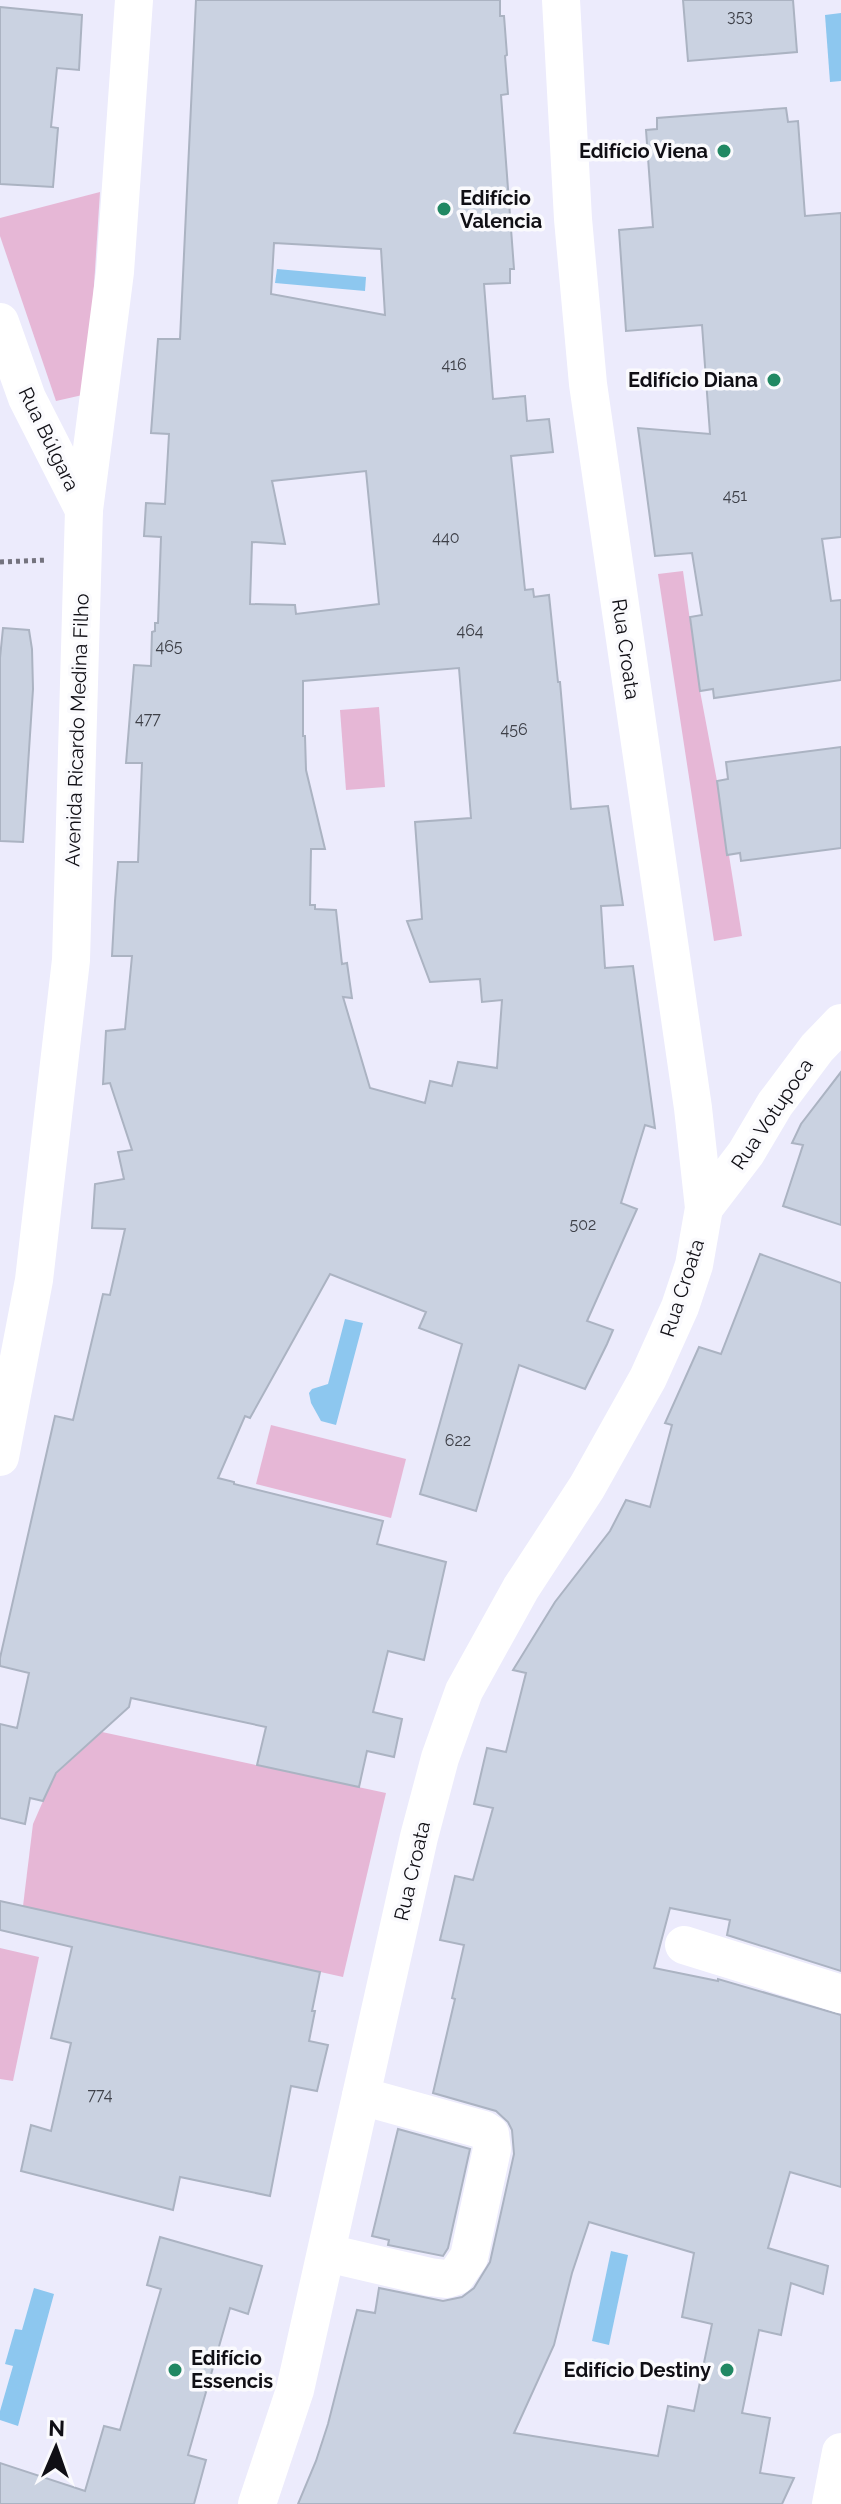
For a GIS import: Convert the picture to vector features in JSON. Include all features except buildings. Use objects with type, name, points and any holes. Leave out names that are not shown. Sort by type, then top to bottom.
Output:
[{"type":"street","name":"Avenida Ricardo Medina Filho","points":[[0,1457],[34,1280],[71,960],[84,510],[115,272],[134,0]]},
{"type":"street","name":"Rua Croata","points":[[257,2504],[295,2390],[440,1758],[464,1691],[521,1588],[587,1487],[648,1378],[680,1307],[694,1265],[704,1208],[693,1108],[588,384],[573,219],[561,0]]},
{"type":"street","name":"Rua Búlgara","points":[[0,322],[27,398],[84,510]]},
{"type":"street","name":"Rua Votupoca","points":[[704,1208],[746,1153],[775,1104],[817,1048],[841,1023]]},
{"type":"street","points":[[684,1945],[841,1994]]},
{"type":"street","points":[[327,2253],[446,2279],[456,2276],[469,2257],[492,2149],[490,2134],[361,2096]]},
{"type":"street","points":[[831,2504],[841,2452]]},
{"type":"path","points":[[0,562],[82,558]]},
{"type":"shaded area","points":[[100,192],[87,394],[56,401],[0,236],[0,218]]},
{"type":"shaded area","points":[[683,571],[742,936],[714,941],[658,574]]},
{"type":"shaded area","points":[[379,707],[385,787],[346,790],[340,710]]},
{"type":"shaded area","points":[[271,1425],[406,1459],[391,1518],[256,1484]]},
{"type":"shaded area","points":[[102,1732],[386,1793],[343,1977],[23,1906],[33,1824],[54,1776]]},
{"type":"shaded area","points":[[0,1948],[39,1957],[13,2081],[0,2079]]},
{"type":"water","points":[[841,13],[841,81],[830,82],[825,15]]},
{"type":"water","points":[[277,269],[366,277],[365,291],[275,283]]},
{"type":"water","points":[[345,1319],[363,1323],[336,1425],[321,1421],[309,1393],[328,1384]]},
{"type":"water","points":[[611,2251],[628,2255],[609,2345],[592,2341]]},
{"type":"water","points":[[34,2288],[54,2294],[18,2426],[0,2420],[13,2366],[5,2364],[15,2329],[22,2330]]},
{"type":"place","name":"Edifício Viena","points":[[724,151]]},
{"type":"place","name":"Edifício Valencia","points":[[444,209]]},
{"type":"place","name":"Edifício Diana","points":[[774,380]]},
{"type":"place","name":"Edifício Essencis","points":[[175,2370]]},
{"type":"place","name":"Edifício Destiny","points":[[727,2370]]}]
